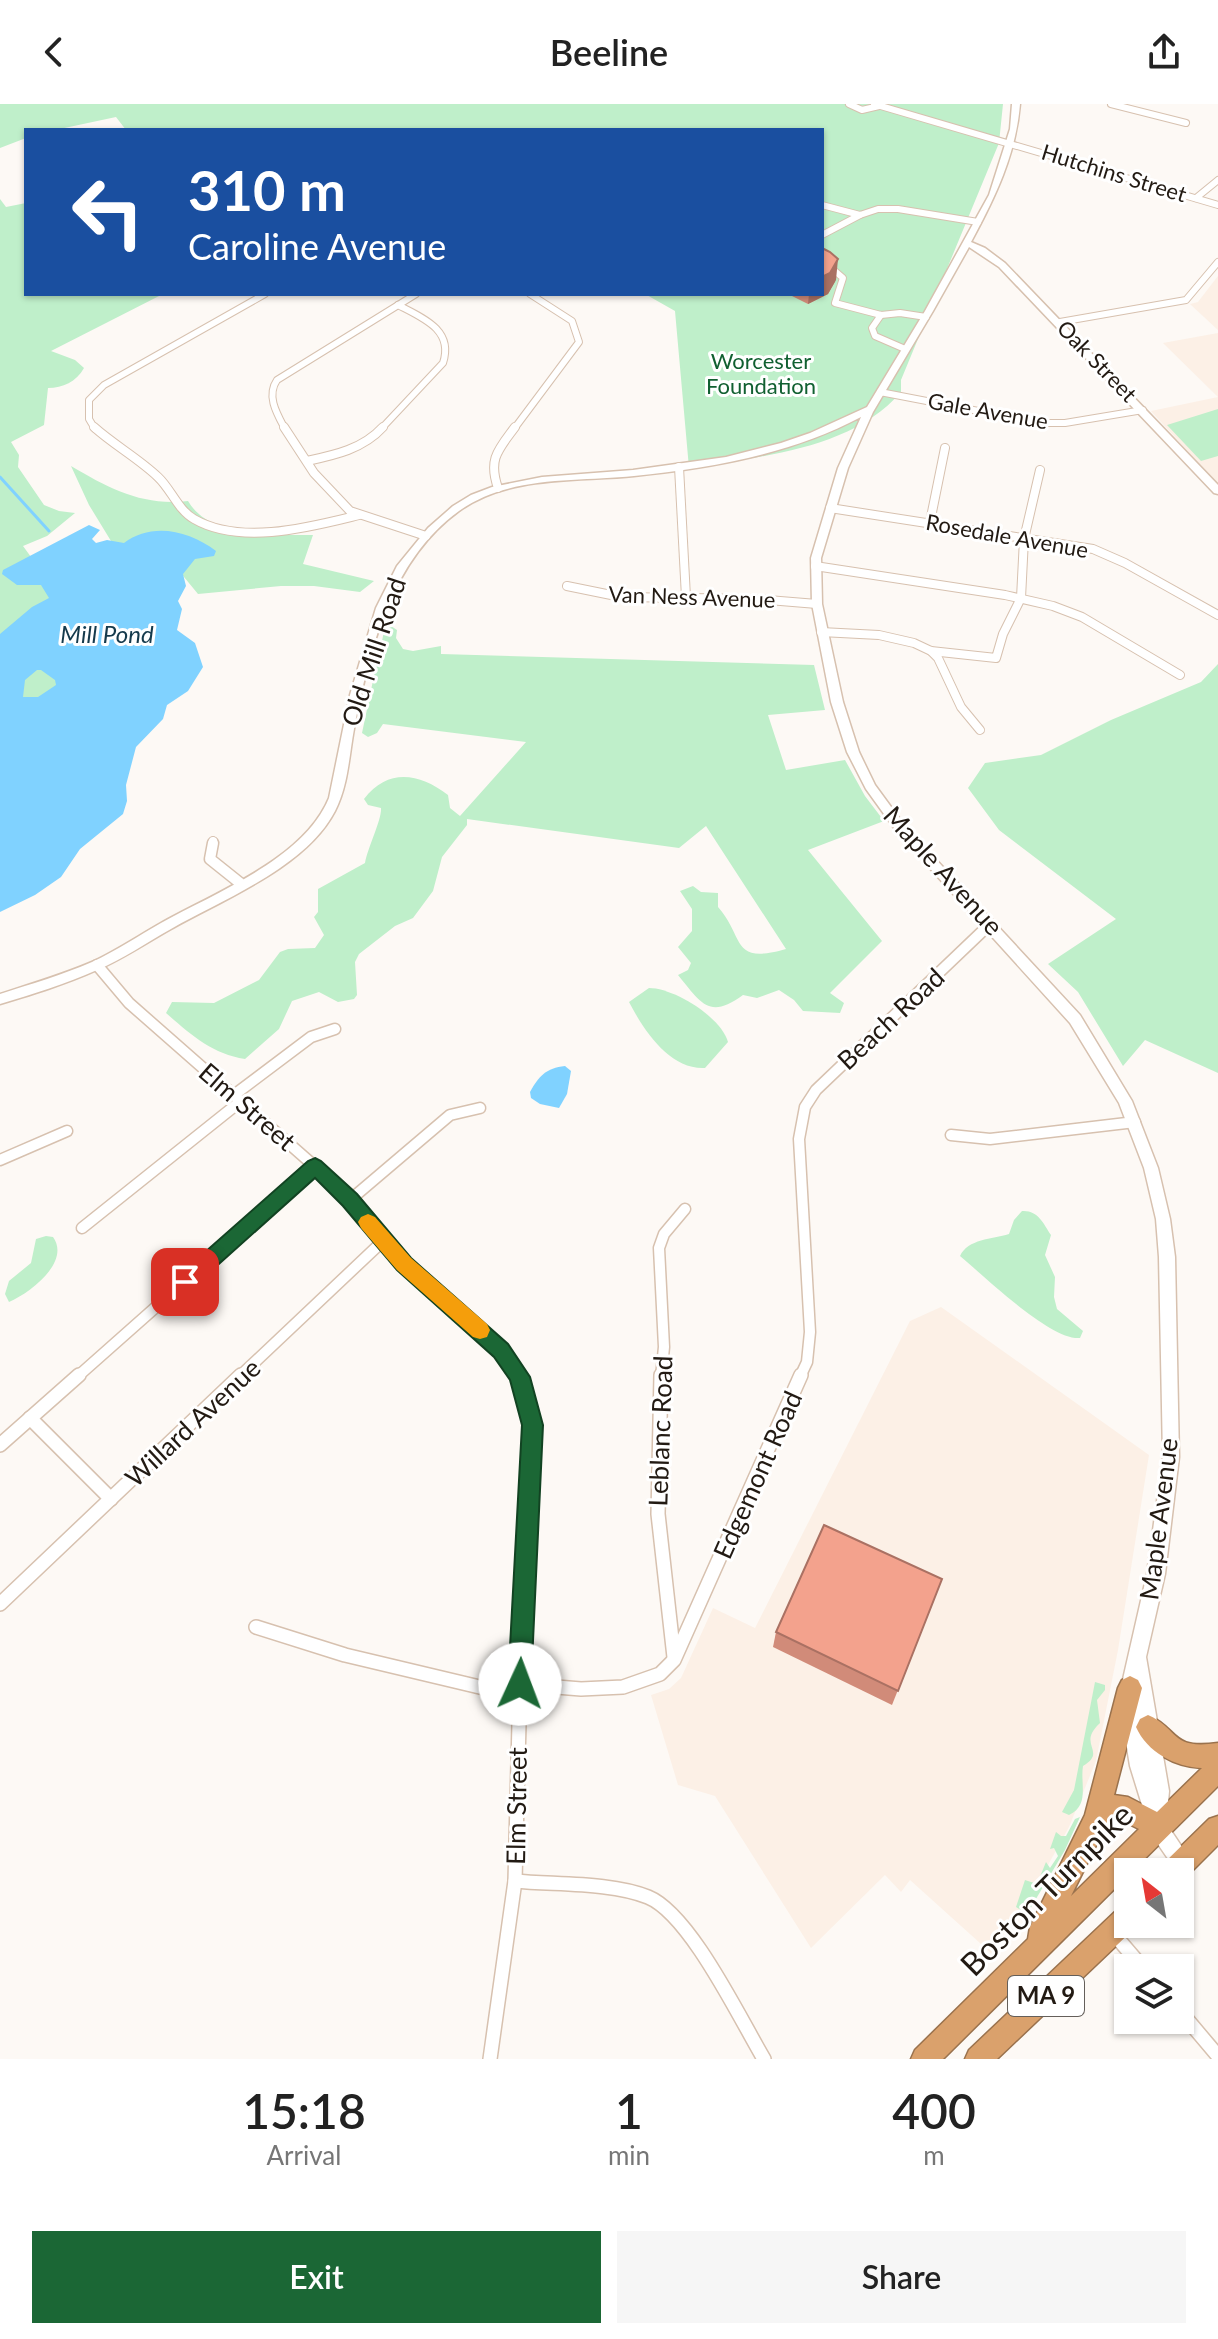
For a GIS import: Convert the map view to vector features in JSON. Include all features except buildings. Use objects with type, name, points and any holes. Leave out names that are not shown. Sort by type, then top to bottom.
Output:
[{"type":"highway","points":[[1028,1956],[1096,1818],[1130,1688]]},
{"type":"highway","points":[[1148,1727],[1175,1752],[1191,1758],[1218,1755]]},
{"type":"highway","name":"Boston Turnpike","points":[[924,2059],[1218,1769]]},
{"type":"highway","points":[[1096,1818],[1117,1806],[1158,1827]]},
{"type":"highway","points":[[1186,1858],[1218,1828]]},
{"type":"highway","name":"MA 9","points":[[978,2059],[1114,1930]]},
{"type":"main road","name":"Maple Avenue","points":[[1016,104],[1010,142],[995,190],[926,317],[858,432],[830,508],[815,566],[817,604],[839,711],[853,752],[870,786],[898,825],[1075,1019],[1103,1061],[1135,1122],[1156,1184],[1165,1238],[1171,1431],[1160,1550],[1130,1688],[1139,1766],[1158,1827],[1173,1858]]},
{"type":"main road","name":"Oak Street","points":[[967,243],[998,261],[1060,322],[1218,491]]},
{"type":"main road","name":"Old Mill Road","points":[[0,999],[97,965],[302,844],[330,810],[340,781],[350,720],[386,598],[397,573],[426,536],[458,507],[498,488],[679,467],[765,452],[825,433],[871,408]]},
{"type":"main road","points":[[842,425],[858,432]]},
{"type":"main road","name":"Old Mill Road","points":[[825,433],[858,432]]},
{"type":"main road","name":"Maple Avenue","points":[[1139,1646],[1148,1727],[1160,1791],[1158,1827]]},
{"type":"street","name":"Hutchins Street","points":[[849,104],[862,110],[877,105],[1218,205]]},
{"type":"street","points":[[1111,104],[1186,123]]},
{"type":"street","points":[[1196,198],[1218,180]]},
{"type":"street","points":[[824,206],[860,215]]},
{"type":"street","points":[[824,234],[878,209],[898,209],[978,222]]},
{"type":"street","points":[[824,262],[843,278],[835,303],[881,315],[900,313],[926,317]]},
{"type":"street","points":[[1060,322],[1186,300],[1218,262]]},
{"type":"street","points":[[261,296],[104,385],[89,400],[91,423],[156,476],[183,510],[204,523],[242,530],[275,530],[306,527],[359,515]]},
{"type":"street","points":[[413,296],[289,370],[272,387],[276,412],[329,494],[359,515],[416,530],[426,536]]},
{"type":"street","points":[[498,488],[492,471],[496,453],[579,342],[572,321],[533,296]]},
{"type":"street","points":[[307,461],[339,454],[372,439],[443,363],[448,348],[443,334],[398,305]]},
{"type":"street","points":[[881,315],[872,328],[875,336],[905,349]]},
{"type":"street","name":"Gale Avenue","points":[[880,392],[1035,423],[1065,423],[1143,410]]},
{"type":"street","points":[[930,522],[945,448]]},
{"type":"street","points":[[679,467],[686,597]]},
{"type":"street","points":[[821,632],[889,637],[931,651],[996,658],[1003,634],[1021,598],[1024,539],[1040,470]]},
{"type":"street","name":"Rosedale Avenue","points":[[830,508],[930,522],[1103,553],[1218,615]]},
{"type":"street","points":[[815,566],[1021,598],[1073,613],[1180,675]]},
{"type":"street","name":"Van Ness Avenue","points":[[567,586],[621,597],[817,604]]},
{"type":"street","points":[[931,651],[938,658],[957,700],[980,730]]},
{"type":"street","points":[[213,841],[210,859],[240,883]]},
{"type":"street","name":"Beach Road","points":[[801,1119],[816,1090],[990,924]]},
{"type":"street","name":"Elm Street","points":[[97,965],[129,1003],[315,1166],[350,1200],[413,1272],[501,1350],[519,1375],[525,1391],[533,1425],[520,1684],[515,1881],[490,2059]]},
{"type":"street","points":[[82,1228],[311,1037],[335,1029]]},
{"type":"street","points":[[350,1200],[450,1115],[480,1108]]},
{"type":"street","name":"Edgemont Road","points":[[256,1627],[345,1655],[488,1689],[520,1684],[629,1689],[659,1677],[674,1660],[807,1362],[810,1332],[799,1167],[801,1119]]},
{"type":"street","points":[[951,1135],[990,1139],[1135,1122]]},
{"type":"street","points":[[0,1160],[67,1131]]},
{"type":"street","points":[[0,1445],[315,1166]]},
{"type":"street","name":"Leblanc Road","points":[[674,1660],[658,1514],[660,1387],[664,1347],[659,1248],[664,1234],[685,1209]]},
{"type":"street","name":"Willard Avenue","points":[[0,1604],[384,1240]]},
{"type":"street","points":[[30,1418],[111,1499]]},
{"type":"street","points":[[515,1881],[618,1890],[648,1897],[664,1906],[685,1927],[764,2059]]},
{"type":"street","points":[[1194,2028],[1218,2056]]},
{"type":"shaded area","points":[[1218,276],[1218,330],[1190,304],[1198,302]]},
{"type":"shaded area","points":[[1218,333],[1218,397],[1163,343]]},
{"type":"shaded area","points":[[1218,397],[1218,484],[1151,411]]},
{"type":"shaded area","points":[[941,1307],[1149,1455],[1118,1650],[1096,1761],[1069,1827],[1037,1885],[991,1953],[910,1880],[901,1892],[885,1875],[811,1948],[715,1796],[678,1785],[651,1695],[669,1689],[681,1678],[713,1608],[755,1628],[910,1321]]},
{"type":"green space","name":"Worcester Foundation","points":[[0,104],[1003,104],[999,143],[901,380],[901,392],[857,427],[831,438],[775,454],[689,468],[675,311],[649,296],[824,296],[824,128],[124,128],[116,117],[64,128],[24,128],[24,139],[0,148]]},
{"type":"green space","points":[[0,199],[6,207],[24,203],[24,296],[159,296],[51,351],[75,360],[84,368],[69,383],[48,388],[44,425],[11,442],[19,455],[18,467],[44,505],[75,513],[47,536],[23,546],[58,594],[39,668],[67,683],[0,723]]},
{"type":"green space","points":[[1218,409],[1218,456],[1201,461],[1167,425]]},
{"type":"green space","name":"Mill Pond","points":[[71,466],[127,494],[156,501],[188,501],[211,522],[227,528],[263,534],[313,535],[303,564],[374,581],[360,592],[314,586],[281,586],[198,594],[156,543],[109,547],[111,541],[89,505]]},
{"type":"green space","points":[[391,626],[397,630],[396,638],[403,649],[413,651],[441,646],[441,654],[814,665],[825,710],[768,715],[786,770],[845,760],[865,796],[884,821],[808,850],[882,941],[830,993],[844,1003],[840,1013],[803,1011],[779,990],[757,998],[743,995],[714,1007],[700,1000],[678,975],[688,970],[691,963],[678,947],[692,931],[692,909],[680,891],[693,886],[701,892],[718,893],[718,907],[747,951],[768,953],[786,949],[706,826],[679,848],[467,819],[467,825],[442,857],[433,891],[413,918],[395,926],[359,954],[355,962],[357,995],[354,999],[338,1002],[319,992],[292,1001],[279,1029],[245,1059],[212,1048],[175,1021],[166,1013],[172,1002],[214,1003],[259,980],[280,952],[315,948],[324,935],[314,917],[318,912],[318,889],[365,863],[381,813],[381,808],[368,805],[364,799],[373,789],[393,778],[415,778],[448,795],[450,808],[460,816],[526,742],[383,724],[377,733],[368,737],[362,733],[379,652],[384,652],[384,631]]},
{"type":"green space","points":[[1218,664],[1218,1073],[1145,1040],[1123,1066],[1078,992],[1048,964],[1116,919],[999,830],[968,788],[985,763],[1041,755],[1111,720],[1201,682]]},
{"type":"green space","points":[[649,988],[683,998],[707,1014],[724,1033],[728,1042],[705,1068],[680,1063],[660,1047],[642,1025],[629,1002]]},
{"type":"green space","points":[[1022,1211],[1036,1215],[1051,1235],[1045,1255],[1055,1277],[1057,1309],[1083,1331],[1080,1338],[1068,1336],[1036,1319],[960,1256],[975,1243],[1009,1234],[1014,1220]]},
{"type":"green space","points":[[53,1237],[57,1247],[53,1266],[37,1284],[9,1302],[5,1294],[9,1281],[31,1263],[36,1239]]},
{"type":"green space","points":[[1095,1682],[1105,1685],[1097,1700],[1100,1723],[1091,1737],[1093,1756],[1083,1766],[1080,1806],[1069,1815],[1062,1812],[1074,1790]]},
{"type":"green space","points":[[1080,1817],[1065,1850],[1027,1914],[1016,1907],[1025,1880],[1037,1884],[1046,1862],[1050,1868],[1058,1856],[1054,1848],[1050,1849],[1056,1832],[1066,1836],[1075,1819]]},
{"type":"water","name":"Mill Pond","points":[[89,525],[100,530],[92,539],[96,543],[107,540],[124,543],[146,532],[170,531],[194,538],[216,551],[214,556],[195,559],[183,574],[186,586],[178,601],[182,609],[177,630],[195,643],[203,667],[188,691],[167,705],[163,719],[136,747],[126,785],[127,801],[123,814],[80,849],[61,877],[35,895],[0,912],[0,634],[32,607],[49,598],[41,585],[17,585],[2,574],[3,570]],"holes":[[[41,670],[55,680],[56,685],[38,697],[23,697],[25,680]]]},
{"type":"water","points":[[565,1066],[571,1071],[567,1094],[559,1108],[540,1104],[531,1098],[530,1092],[544,1074]]},
{"type":"waterway","points":[[0,477],[49,531]]},
{"type":"slow traffic","points":[[368,1222],[404,1264],[480,1330]]},
{"type":"route","points":[[185,1282],[315,1166],[350,1200],[404,1264],[513,1364],[525,1391],[533,1425],[520,1684]]}]
